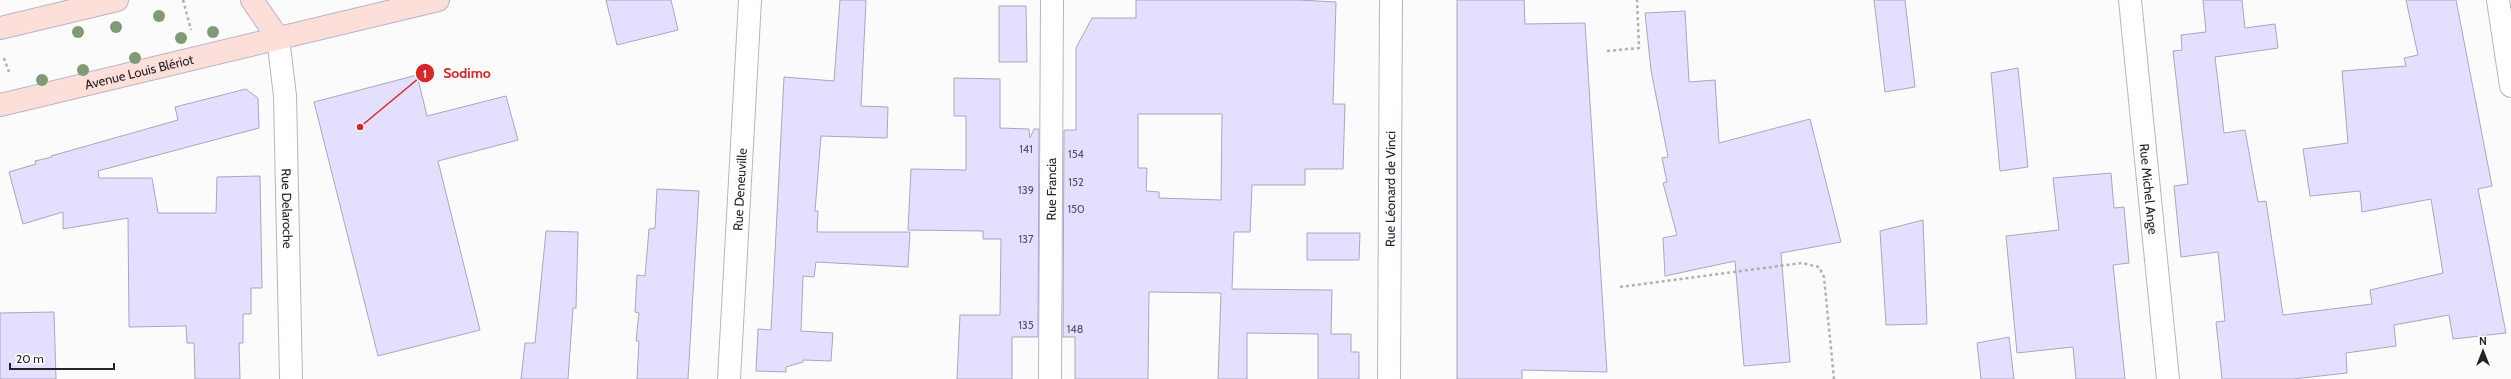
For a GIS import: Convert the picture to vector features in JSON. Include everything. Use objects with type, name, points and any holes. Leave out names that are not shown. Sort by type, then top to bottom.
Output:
[{"type":"street","points":[[0,28],[117,0]]},
{"type":"street","points":[[252,0],[278,38]]},
{"type":"street","name":"Avenue Louis Blériot","points":[[0,106],[438,0]]},
{"type":"street","name":"Rue Deneuville","points":[[729,379],[750,0]]},
{"type":"street","name":"Rue Francia","points":[[1050,379],[1052,0]]},
{"type":"street","name":"Rue Léonard de Vinci","points":[[1388,379],[1391,0]]},
{"type":"street","name":"Rue Michel Ange","points":[[2130,0],[2168,379]]},
{"type":"street","points":[[2498,0],[2511,86]]},
{"type":"street","name":"Rue Delaroche","points":[[278,38],[285,96],[291,379]]},
{"type":"path","points":[[1607,51],[1639,48],[1637,0]]},
{"type":"path","points":[[1620,287],[1802,263],[1819,267],[1824,277],[1834,379]]},
{"type":"building","points":[[606,0],[671,0],[678,30],[617,45]]},
{"type":"building","points":[[840,0],[866,0],[861,106],[888,107],[887,138],[821,136],[815,211],[818,211],[817,232],[910,232],[908,267],[816,262],[814,277],[803,276],[801,331],[833,333],[831,361],[803,360],[803,362],[786,367],[786,372],[756,371],[758,329],[771,330],[784,77],[834,81]]},
{"type":"building","points":[[1136,0],[1299,0],[1336,2],[1333,104],[1345,104],[1343,169],[1305,169],[1305,185],[1252,185],[1250,232],[1234,232],[1232,289],[1332,290],[1331,334],[1351,334],[1351,352],[1359,352],[1359,379],[1318,379],[1318,334],[1247,333],[1247,379],[1218,379],[1221,293],[1149,292],[1148,379],[1075,379],[1075,337],[1063,337],[1064,130],[1076,130],[1076,48],[1092,18],[1136,18]],"holes":[[[1138,114],[1222,114],[1221,200],[1159,198],[1159,192],[1146,191],[1147,168],[1138,168]]]},
{"type":"building","points":[[1457,0],[1524,0],[1525,24],[1585,23],[1607,372],[1522,370],[1522,379],[1457,379]]},
{"type":"building","points":[[1874,0],[1905,0],[1915,87],[1885,92]]},
{"type":"building","points":[[2203,0],[2242,0],[2245,28],[2275,24],[2278,48],[2215,57],[2224,133],[2245,130],[2258,202],[2266,201],[2283,315],[2372,304],[2370,290],[2443,273],[2431,199],[2362,212],[2360,191],[2310,196],[2303,149],[2348,143],[2342,71],[2406,66],[2404,58],[2418,55],[2406,0],[2456,0],[2492,186],[2478,189],[2506,333],[2453,339],[2449,315],[2394,325],[2396,346],[2346,353],[2347,373],[2293,379],[2222,379],[2216,322],[2225,321],[2218,252],[2181,257],[2174,186],[2188,184],[2173,51],[2182,50],[2181,35],[2206,32]]},
{"type":"building","points":[[999,6],[1026,6],[1027,62],[999,62]]},
{"type":"building","points":[[1685,11],[1689,82],[1715,80],[1719,143],[1810,119],[1841,242],[1781,253],[1790,362],[1744,366],[1735,261],[1665,276],[1663,238],[1677,235],[1663,183],[1667,182],[1662,158],[1668,157],[1651,70],[1645,13]]},
{"type":"building","points":[[2018,68],[2028,167],[2000,171],[1991,73]]},
{"type":"building","points":[[417,75],[427,116],[506,96],[518,140],[438,161],[480,330],[378,356],[314,102]]},
{"type":"building","points":[[954,78],[1000,79],[1000,128],[1029,129],[1030,138],[1034,129],[1039,129],[1038,337],[1012,337],[1012,379],[957,379],[960,315],[1000,315],[1001,239],[983,239],[983,231],[908,230],[911,169],[966,170],[966,116],[954,116]]},
{"type":"building","points":[[246,89],[258,98],[259,128],[98,171],[99,178],[152,178],[158,213],[216,213],[217,177],[260,176],[262,288],[251,288],[251,314],[243,314],[243,343],[239,343],[240,379],[195,379],[194,343],[187,343],[186,326],[129,327],[128,218],[63,229],[63,212],[23,224],[9,172],[36,164],[35,161],[52,157],[51,156],[178,120],[175,107]]},
{"type":"building","points":[[2111,173],[2114,208],[2124,207],[2129,263],[2113,265],[2125,379],[2076,379],[2073,347],[2017,353],[2006,236],[2059,230],[2053,178]]},
{"type":"building","points":[[657,189],[699,191],[688,379],[637,379],[639,341],[636,341],[639,313],[635,312],[637,275],[645,276],[649,229],[655,228]]},
{"type":"building","points":[[1923,220],[1927,324],[1886,325],[1880,231]]},
{"type":"building","points":[[546,231],[578,232],[576,308],[573,308],[568,379],[521,379],[525,343],[535,343]]},
{"type":"building","points":[[1307,233],[1360,233],[1359,260],[1307,260]]},
{"type":"building","points":[[54,312],[56,379],[0,379],[0,313]]},
{"type":"building","points":[[2009,337],[2014,379],[1981,379],[1977,343]]},
{"type":"place","name":"Sodimo","points":[[360,127]]}]
